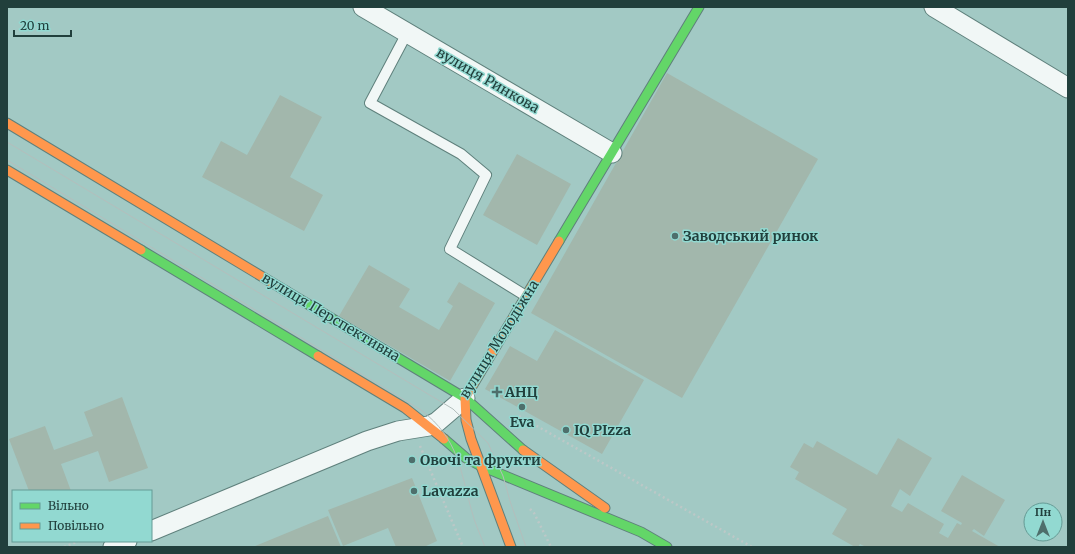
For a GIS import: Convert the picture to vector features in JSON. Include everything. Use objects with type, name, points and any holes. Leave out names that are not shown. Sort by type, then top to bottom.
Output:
[{"type":"street","name":"вулиця Ринкова","points":[[363,7],[612,153]]},
{"type":"street","name":"вулиця Молодіжна","points":[[152,531],[367,441],[398,431],[423,432],[465,398],[699,7]]},
{"type":"street","points":[[934,7],[1068,88]]},
{"type":"street","name":"вулиця Перспективна","points":[[7,123],[465,398],[527,453],[641,532],[667,547]]},
{"type":"street","name":"вулиця Перспективна","points":[[7,170],[405,408],[423,432],[466,458],[481,466],[641,532]]},
{"type":"street","points":[[465,398],[465,419],[474,450],[511,547]]},
{"type":"street","points":[[113,547],[125,542]]},
{"type":"lane","points":[[408,33],[370,103],[461,154],[486,175],[450,249],[526,296]]},
{"type":"path","points":[[514,413],[752,547]]},
{"type":"path","points":[[423,432],[463,547]]},
{"type":"path","points":[[527,507],[534,513],[551,547]]},
{"type":"path","points":[[64,547],[76,542]]},
{"type":"building","name":"Заводський ринок","points":[[667,73],[818,159],[682,398],[531,313]]},
{"type":"building","points":[[280,95],[322,117],[290,177],[323,195],[304,231],[202,177],[221,141],[247,155]]},
{"type":"building","points":[[517,154],[571,184],[537,245],[483,215]]},
{"type":"building","points":[[369,265],[410,289],[399,307],[439,330],[453,306],[447,302],[459,282],[495,303],[450,381],[339,316]]},
{"type":"building","points":[[555,330],[644,380],[602,454],[485,389],[510,346],[537,361]]},
{"type":"building","points":[[122,397],[148,468],[109,482],[98,451],[61,464],[71,490],[29,490],[9,439],[45,426],[54,450],[93,436],[84,412]]},
{"type":"building","points":[[898,438],[932,458],[910,496],[900,489],[891,506],[902,512],[908,503],[944,524],[939,533],[948,538],[957,523],[961,525],[962,523],[941,511],[962,475],[1005,500],[984,536],[974,529],[972,531],[1000,547],[866,547],[860,544],[858,547],[855,547],[832,534],[847,509],[795,479],[799,472],[790,467],[804,443],[813,448],[817,441],[877,475]]},
{"type":"building","points":[[412,478],[437,541],[424,547],[396,547],[388,528],[343,546],[328,510]]},
{"type":"building","points":[[328,516],[341,547],[253,547]]},
{"type":"tram line","points":[[7,142],[453,409],[488,443],[503,476],[526,547]]},
{"type":"tram line","points":[[7,160],[421,410],[434,421],[451,444],[461,469],[473,516],[485,547]]},
{"type":"traffic: fast","points":[[559,241],[699,7]]},
{"type":"traffic: fast","points":[[141,250],[318,356]]},
{"type":"traffic: fast","points":[[286,291],[465,398],[523,450]]},
{"type":"traffic: fast","points":[[444,439],[466,458],[481,466],[641,532],[667,547]]},
{"type":"traffic: slow","points":[[7,123],[286,291]]},
{"type":"traffic: slow","points":[[7,170],[141,250]]},
{"type":"traffic: slow","points":[[511,547],[471,439],[466,420],[465,398],[559,241]]},
{"type":"traffic: slow","points":[[318,356],[405,408],[444,439]]},
{"type":"traffic: slow","points":[[523,450],[605,508]]},
{"type":"place","name":"Заводський ринок","points":[[675,236]]},
{"type":"place","name":"АНЦ","points":[[497,392]]},
{"type":"place","name":"Eva","points":[[522,407]]},
{"type":"place","name":"IQ PIzza","points":[[566,430]]},
{"type":"place","name":"Овочі та фрукти","points":[[412,460]]},
{"type":"place","name":"Lavazza","points":[[414,491]]}]
